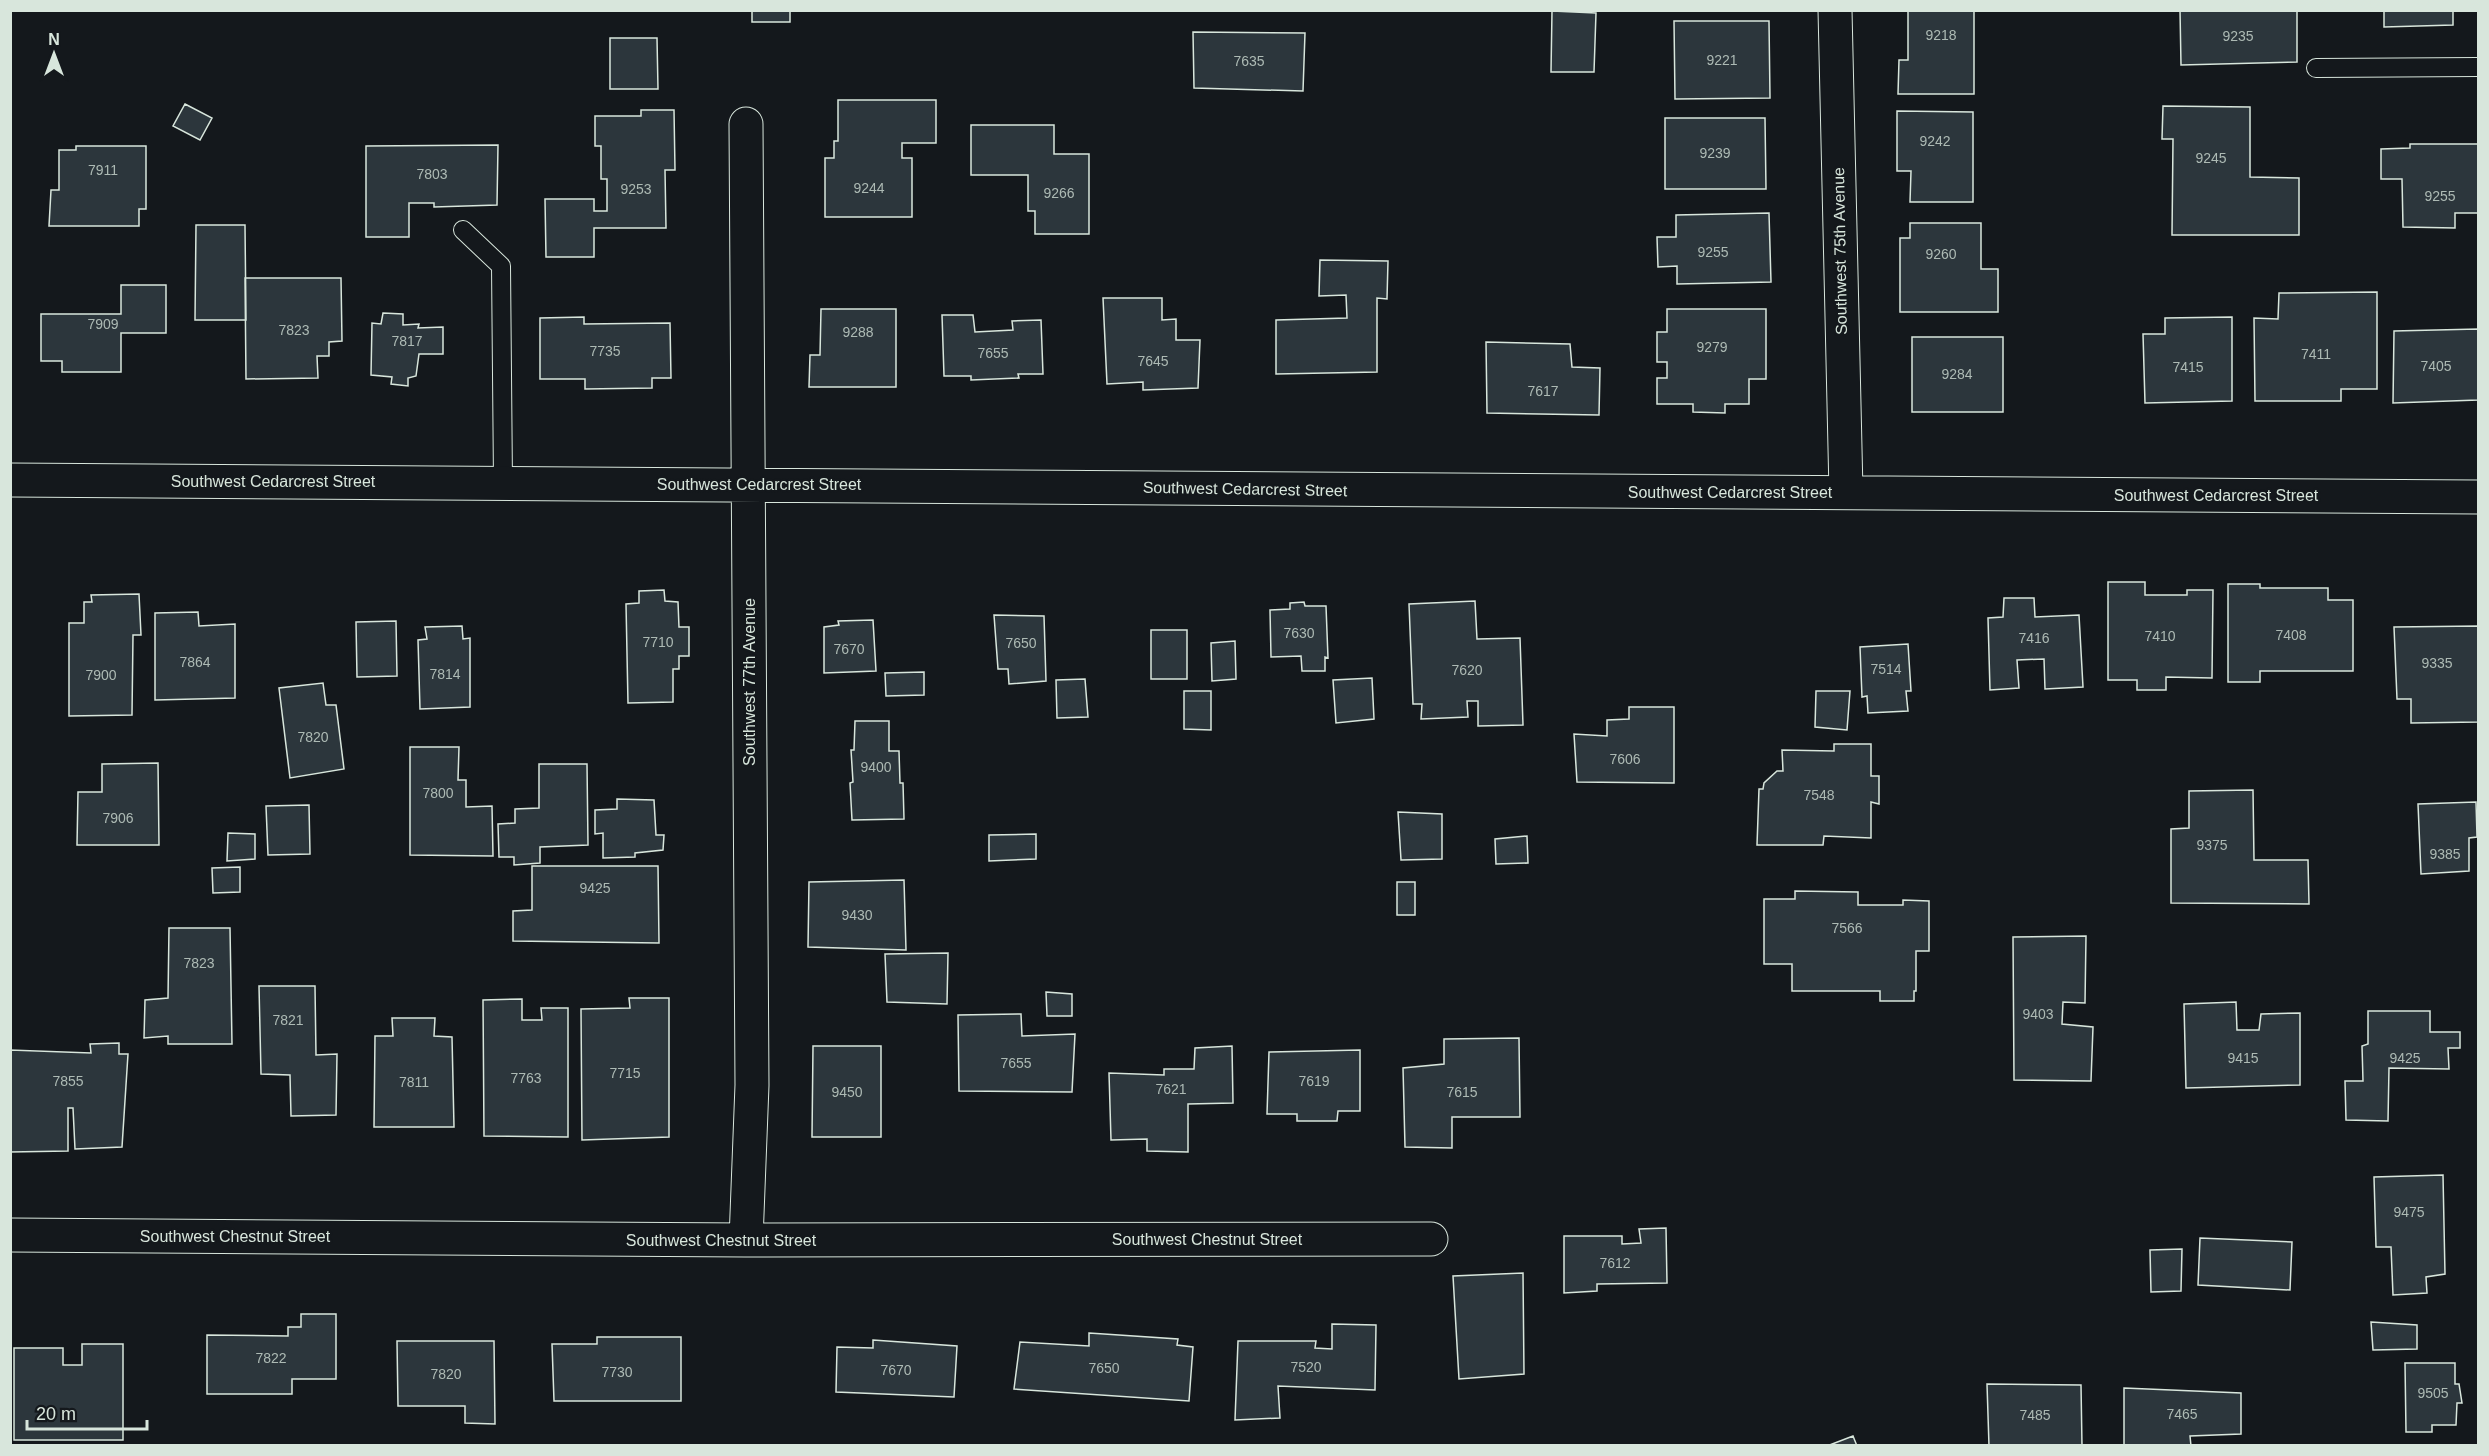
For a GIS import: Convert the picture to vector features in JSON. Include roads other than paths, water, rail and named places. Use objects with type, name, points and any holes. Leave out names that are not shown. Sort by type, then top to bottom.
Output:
[{"type":"street","name":"Southwest 75th Avenue","points":[[1835,10],[1846,492]]},
{"type":"street","name":"Southwest 77th Avenue","points":[[746,124],[752,1084],[746,1240]]},
{"type":"street","name":"Southwest Cedarcrest Street","points":[[10,480],[2478,497]]},
{"type":"street","name":"Southwest Chestnut Street","points":[[10,1234],[746,1240],[1431,1239]]},
{"type":"lane","points":[[2316,68],[2478,67]]},
{"type":"lane","points":[[463,230],[501,266],[503,483]]}]
